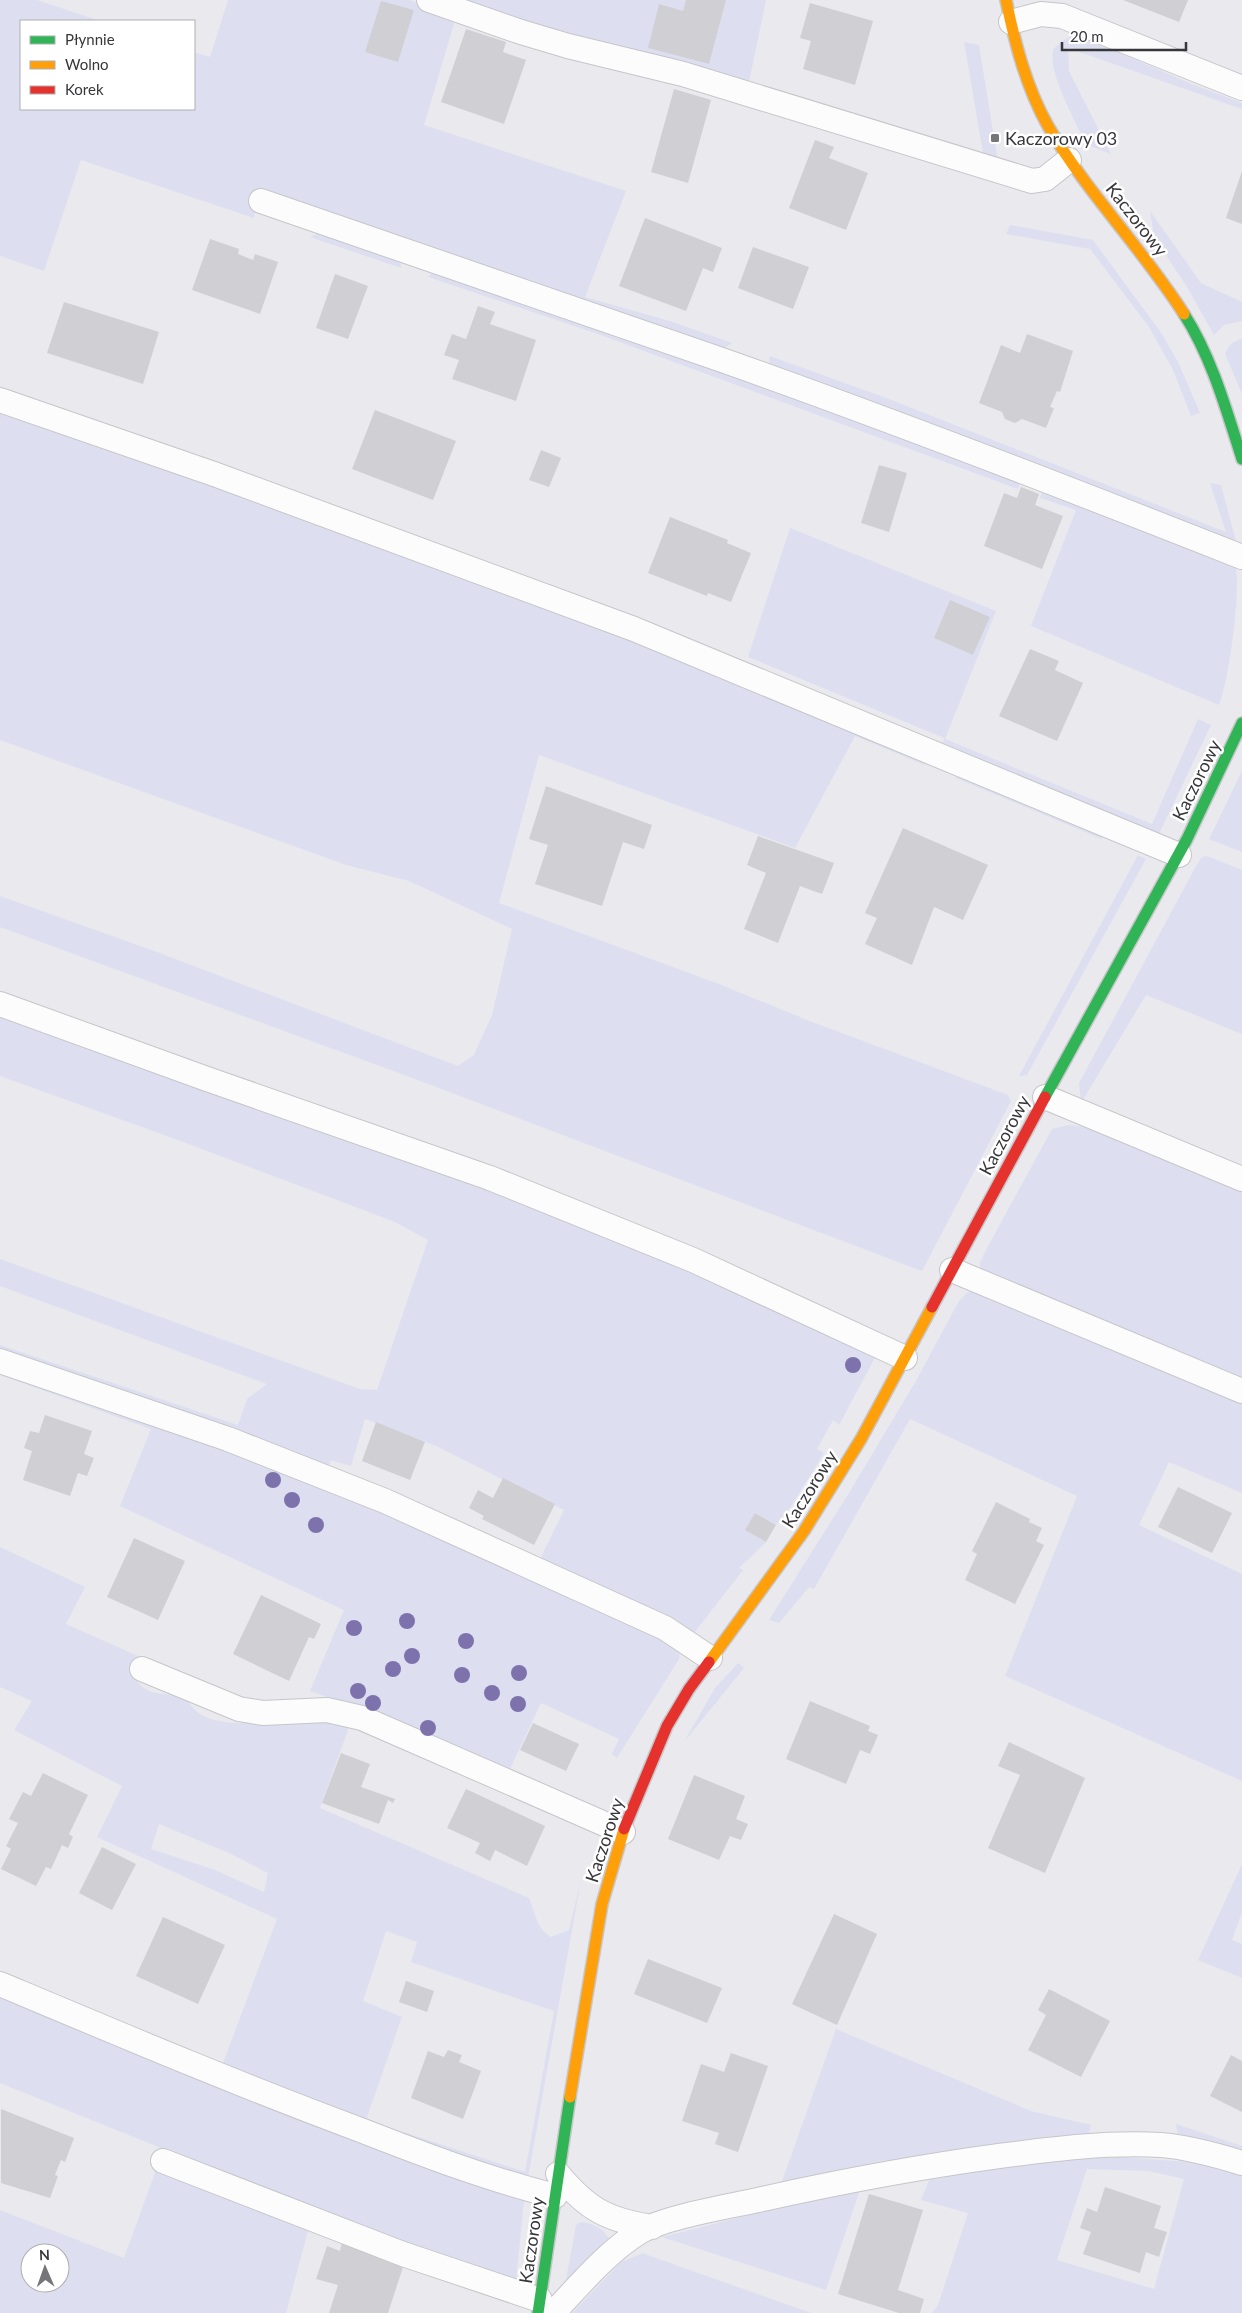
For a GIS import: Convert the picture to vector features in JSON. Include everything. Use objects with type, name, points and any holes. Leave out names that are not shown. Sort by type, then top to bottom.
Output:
[{"type":"street","name":"Kaczorowy","points":[[1009,11],[1036,102],[1069,160],[1161,278],[1190,324],[1206,353],[1242,459]]},
{"type":"street","name":"Kaczorowy","points":[[543,2309],[556,2185],[602,1904],[623,1832],[640,1787],[667,1726],[689,1689],[804,1531],[861,1439],[1045,1097],[1179,855],[1242,723]]},
{"type":"lane","points":[[429,0],[521,32],[683,74],[1032,181],[1045,179],[1069,160]]},
{"type":"lane","points":[[1009,11],[1062,16],[1242,88]]},
{"type":"lane","points":[[261,201],[707,355],[1035,475],[1242,557]]},
{"type":"lane","points":[[0,400],[224,477],[634,629],[1179,855]]},
{"type":"lane","points":[[0,1004],[490,1178],[693,1260],[905,1358]]},
{"type":"lane","points":[[1045,1097],[1242,1179]]},
{"type":"lane","points":[[952,1270],[1242,1391]]},
{"type":"lane","points":[[0,1361],[228,1439],[386,1501],[665,1628],[710,1658]]},
{"type":"lane","points":[[142,1669],[245,1711],[263,1713],[327,1710],[362,1718],[623,1832]]},
{"type":"lane","points":[[0,1984],[185,2063],[299,2107],[502,2182],[556,2185],[572,2191],[593,2209],[615,2218],[652,2227]]},
{"type":"lane","points":[[163,2161],[543,2309],[638,2233],[682,2218],[836,2182],[924,2166],[1038,2151],[1110,2146],[1162,2146],[1219,2156],[1242,2163]]},
{"type":"shaded area","points":[[0,0],[37,0],[97,20],[20,20],[20,110],[195,110],[195,52],[210,57],[228,0],[409,0],[456,17],[424,125],[626,191],[585,297],[673,322],[732,343],[719,351],[257,189],[254,218],[81,160],[44,271],[0,256]]},
{"type":"shaded area","points":[[450,0],[766,0],[749,82],[983,153],[964,42],[979,45],[998,162]]},
{"type":"shaded area","points":[[1070,37],[1079,37],[1091,41],[1242,103],[1242,109],[1068,48],[1069,71],[1111,154],[1090,146],[1083,138],[1068,107],[1054,68],[1052,57],[1054,49]]},
{"type":"shaded area","points":[[1150,211],[1201,283],[1242,302],[1242,321],[1224,325],[1214,335],[1187,287],[1154,237]]},
{"type":"shaded area","points":[[1010,225],[1093,240],[1162,334],[1178,362],[1200,413],[1191,416],[1173,370],[1149,327],[1090,249],[1006,234]]},
{"type":"shaded area","points":[[325,230],[401,256],[401,268],[310,237]]},
{"type":"shaded area","points":[[436,269],[696,358],[1235,565],[1237,575],[1236,611],[1227,676],[1219,705],[1031,626],[1076,510],[1040,498],[1042,492],[1020,484],[1018,489],[598,334],[428,277]]},
{"type":"shaded area","points":[[1242,339],[1242,394],[1225,354],[1231,344]]},
{"type":"shaded area","points":[[770,356],[889,399],[1226,532],[1210,483],[1221,485],[1237,545],[772,366],[769,362]]},
{"type":"shaded area","points":[[0,408],[355,532],[927,756],[925,765],[855,736],[795,848],[539,755],[499,903],[719,984],[807,1020],[1008,1095],[1011,1101],[922,1271],[407,1076],[0,927],[0,896],[157,952],[458,1066],[474,1055],[492,1015],[512,929],[409,881],[346,865],[0,740]]},
{"type":"shaded area","points":[[790,528],[996,611],[945,739],[1152,824],[1198,719],[1211,725],[1159,834],[943,743],[944,738],[748,657]]},
{"type":"shaded area","points":[[961,771],[1103,832],[1102,839],[956,778]]},
{"type":"shaded area","points":[[1242,771],[1242,852],[1209,839]]},
{"type":"shaded area","points":[[1138,855],[1146,859],[1027,1075],[1019,1076]]},
{"type":"shaded area","points":[[1207,856],[1242,870],[1242,1034],[1146,995],[1081,1103],[1079,1083],[1195,868],[1202,857]]},
{"type":"shaded area","points":[[0,1011],[635,1243],[877,1354],[839,1425],[833,1420],[817,1449],[824,1453],[790,1508],[776,1525],[755,1513],[746,1530],[766,1542],[739,1568],[743,1570],[694,1633],[483,1536],[479,1529],[540,1559],[564,1510],[436,1446],[365,1419],[351,1466],[331,1460],[327,1470],[0,1354],[0,1345],[238,1425],[247,1399],[267,1384],[0,1286],[0,1259],[360,1389],[377,1390],[428,1240],[395,1222],[178,1140],[0,1076]]},
{"type":"shaded area","points":[[1069,1125],[1083,1127],[1242,1189],[1242,1382],[980,1269],[980,1262],[987,1248],[1052,1129]]},
{"type":"shaded area","points":[[981,1290],[1242,1398],[1242,1493],[1169,1462],[1139,1525],[1242,1574],[1242,1781],[1005,1676],[1077,1496],[910,1419],[814,1589],[809,1587],[779,1623],[769,1620],[852,1488],[917,1379],[959,1301],[968,1292]]},
{"type":"shaded area","points":[[0,1368],[313,1479],[652,1629],[680,1650],[679,1659],[617,1758],[612,1754],[619,1739],[541,1703],[509,1771],[361,1709],[310,1691],[344,1610],[120,1506],[151,1429],[0,1375]]},
{"type":"shaded area","points":[[0,1547],[85,1587],[66,1624],[165,1668],[133,1674],[144,1688],[150,1691],[187,1699],[197,1712],[212,1719],[230,1722],[251,1723],[312,1718],[336,1721],[440,1758],[444,1768],[349,1727],[320,1808],[529,1898],[539,1925],[551,1937],[569,1930],[581,1879],[528,2178],[404,2136],[403,2132],[525,2172],[554,2011],[411,1962],[417,1942],[386,1931],[363,2001],[402,2017],[366,2120],[180,2050],[223,2063],[277,1919],[97,1837],[122,1786],[14,1730],[32,1701],[0,1687]],"holes":[[[159,1824],[229,1853],[268,1873],[264,1892],[215,1870],[151,1849]]]},
{"type":"shaded area","points":[[738,1663],[744,1668],[684,1742],[715,1688]]},
{"type":"shaded area","points":[[1242,1864],[1242,1912],[1232,1940],[1242,1944],[1242,1978],[1198,1960]]},
{"type":"shaded area","points":[[0,1993],[524,2200],[516,2282],[314,2210],[0,2083]]},
{"type":"shaded area","points":[[836,2029],[1031,2111],[1091,2125],[1087,2141],[881,2161],[780,2187]]},
{"type":"shaded area","points":[[1176,2124],[1242,2146],[1242,2156],[1178,2138]]},
{"type":"shaded area","points":[[1120,2157],[1189,2162],[1242,2175],[1242,2313],[932,2313],[938,2305],[968,2213],[921,2200],[929,2180],[919,2180],[934,2172],[1059,2159]],"holes":[[[1087,2169],[1149,2171],[1184,2179],[1154,2289],[1057,2260]]]},
{"type":"shaded area","points":[[156,2170],[308,2231],[286,2313],[0,2313],[0,2210],[124,2258]]},
{"type":"shaded area","points":[[861,2187],[826,2290],[662,2237]]},
{"type":"shaded area","points":[[581,2222],[598,2227],[610,2241],[570,2284],[566,2280],[576,2225]]},
{"type":"shaded area","points":[[643,2253],[811,2313],[572,2313],[621,2262]]},
{"type":"building","points":[[686,0],[726,0],[709,64],[648,48],[659,4],[683,11]]},
{"type":"building","points":[[1123,0],[1188,0],[1179,22]]},
{"type":"building","points":[[381,1],[414,10],[398,62],[365,52]]},
{"type":"building","points":[[810,3],[873,21],[855,85],[803,69],[811,41],[800,38]]},
{"type":"building","points":[[466,29],[506,42],[503,52],[526,60],[504,124],[441,102]]},
{"type":"building","points":[[674,89],[711,100],[688,183],[651,172]]},
{"type":"building","points":[[815,140],[834,147],[829,158],[868,173],[846,230],[789,208]]},
{"type":"building","points":[[1242,171],[1242,224],[1226,218]]},
{"type":"building","points":[[645,218],[722,248],[713,272],[703,268],[686,311],[619,286]]},
{"type":"building","points":[[210,239],[239,249],[238,254],[253,260],[255,254],[278,262],[260,314],[192,290]]},
{"type":"building","points":[[753,247],[809,267],[793,309],[738,288]]},
{"type":"building","points":[[335,274],[368,286],[348,339],[316,328]]},
{"type":"building","points":[[64,302],[159,332],[143,384],[47,353]]},
{"type":"building","points":[[478,306],[495,312],[490,324],[536,340],[516,401],[452,379],[459,360],[444,355],[452,334],[466,339]]},
{"type":"building","points":[[1027,334],[1073,351],[1060,392],[1057,391],[1050,407],[1054,408],[1046,428],[1022,419],[1015,423],[1005,419],[1002,412],[979,403],[1001,345],[1020,353]]},
{"type":"building","points":[[375,410],[456,441],[433,500],[352,469]]},
{"type":"building","points":[[541,450],[561,458],[549,487],[529,480]]},
{"type":"building","points":[[879,465],[907,473],[889,532],[861,523]]},
{"type":"building","points":[[1021,487],[1039,494],[1035,505],[1063,516],[1042,569],[984,546],[1004,493],[1017,498]]},
{"type":"building","points":[[670,517],[728,540],[727,543],[751,553],[731,602],[708,593],[707,596],[648,573]]},
{"type":"building","points":[[950,600],[990,617],[973,655],[934,638]]},
{"type":"building","points":[[1030,649],[1059,661],[1055,670],[1083,683],[1057,741],[999,716]]},
{"type":"building","points":[[546,786],[652,825],[644,849],[623,842],[602,906],[535,884],[548,845],[529,839]]},
{"type":"building","points":[[903,828],[988,865],[963,920],[934,907],[912,965],[865,944],[877,918],[865,913]]},
{"type":"building","points":[[758,836],[834,863],[822,894],[800,886],[778,943],[744,929],[766,873],[747,865]]},
{"type":"building","points":[[45,1415],[92,1431],[84,1454],[94,1458],[87,1476],[78,1473],[70,1496],[23,1480],[32,1451],[24,1448],[30,1431],[39,1433]]},
{"type":"building","points":[[376,1422],[425,1442],[410,1480],[362,1461]]},
{"type":"building","points":[[503,1478],[555,1504],[534,1545],[482,1519],[484,1516],[469,1508],[478,1490],[493,1498]]},
{"type":"building","points":[[1178,1487],[1232,1513],[1212,1553],[1158,1527]]},
{"type":"building","points":[[996,1502],[1030,1519],[1029,1522],[1042,1528],[1036,1541],[1044,1545],[1015,1604],[965,1580],[977,1554],[972,1551]]},
{"type":"building","points":[[755,1513],[776,1525],[766,1542],[745,1530]]},
{"type":"building","points":[[134,1538],[185,1561],[158,1620],[107,1597]]},
{"type":"building","points":[[261,1595],[321,1624],[314,1639],[309,1637],[289,1681],[233,1654]]},
{"type":"building","points":[[810,1701],[870,1726],[868,1731],[878,1735],[870,1754],[860,1750],[846,1784],[786,1759]]},
{"type":"building","points":[[533,1723],[579,1744],[566,1771],[520,1750]]},
{"type":"building","points":[[1009,1742],[1085,1778],[1045,1873],[988,1848],[1020,1775],[998,1766]]},
{"type":"building","points":[[341,1753],[370,1764],[361,1787],[395,1799],[393,1803],[388,1800],[379,1824],[322,1803]]},
{"type":"building","points":[[43,1773],[88,1795],[69,1834],[73,1837],[68,1848],[62,1845],[51,1869],[46,1867],[36,1886],[1,1869],[11,1849],[6,1846],[18,1823],[9,1819],[23,1792],[31,1796]]},
{"type":"building","points":[[694,1775],[745,1796],[736,1819],[748,1824],[741,1840],[730,1836],[719,1860],[668,1839]]},
{"type":"building","points":[[466,1789],[545,1826],[527,1866],[495,1850],[490,1861],[475,1853],[480,1843],[447,1828]]},
{"type":"building","points":[[102,1847],[136,1864],[112,1910],[79,1893]]},
{"type":"building","points":[[834,1914],[877,1934],[837,2025],[792,2004]]},
{"type":"building","points":[[163,1917],[225,1945],[198,2004],[136,1976]]},
{"type":"building","points":[[648,1959],[722,1988],[707,2023],[634,1994]]},
{"type":"building","points":[[406,1981],[434,1991],[427,2012],[399,2002]]},
{"type":"building","points":[[1049,1989],[1110,2021],[1081,2077],[1028,2050],[1046,2015],[1038,2010]]},
{"type":"building","points":[[448,2050],[462,2055],[459,2062],[481,2071],[463,2119],[411,2098],[428,2051],[444,2057]]},
{"type":"building","points":[[731,2053],[768,2066],[738,2152],[715,2144],[719,2133],[682,2121],[701,2064],[724,2072]]},
{"type":"building","points":[[1231,2055],[1242,2061],[1242,2112],[1210,2096]]},
{"type":"building","points":[[1,2109],[74,2138],[65,2162],[61,2160],[55,2175],[58,2176],[50,2198],[1,2183]]},
{"type":"building","points":[[1105,2187],[1161,2206],[1154,2228],[1167,2232],[1159,2257],[1146,2252],[1140,2273],[1083,2254],[1091,2232],[1080,2228],[1087,2208],[1097,2212]]},
{"type":"building","points":[[869,2194],[923,2210],[898,2290],[924,2299],[920,2313],[899,2313],[838,2294]]},
{"type":"building","points":[[342,2242],[404,2264],[388,2313],[329,2313],[338,2285],[316,2279],[327,2246],[340,2251]]},
{"type":"traffic: fast","points":[[1184,314],[1203,348],[1224,403],[1242,459]]},
{"type":"traffic: fast","points":[[1045,1097],[1187,839],[1242,723]]},
{"type":"traffic: fast","points":[[538,2313],[570,2097]]},
{"type":"traffic: slow","points":[[1006,0],[1027,80],[1048,126],[1063,151],[1097,198],[1151,266],[1184,314]]},
{"type":"traffic: slow","points":[[709,1662],[804,1531],[861,1439],[932,1307]]},
{"type":"traffic: slow","points":[[570,2097],[602,1904],[624,1829]]},
{"type":"traffic: jam","points":[[932,1307],[1045,1097]]},
{"type":"traffic: jam","points":[[624,1829],[667,1726],[689,1689],[709,1662]]},
{"type":"place","name":"Kaczorowy 03","points":[[995,138]]}]
